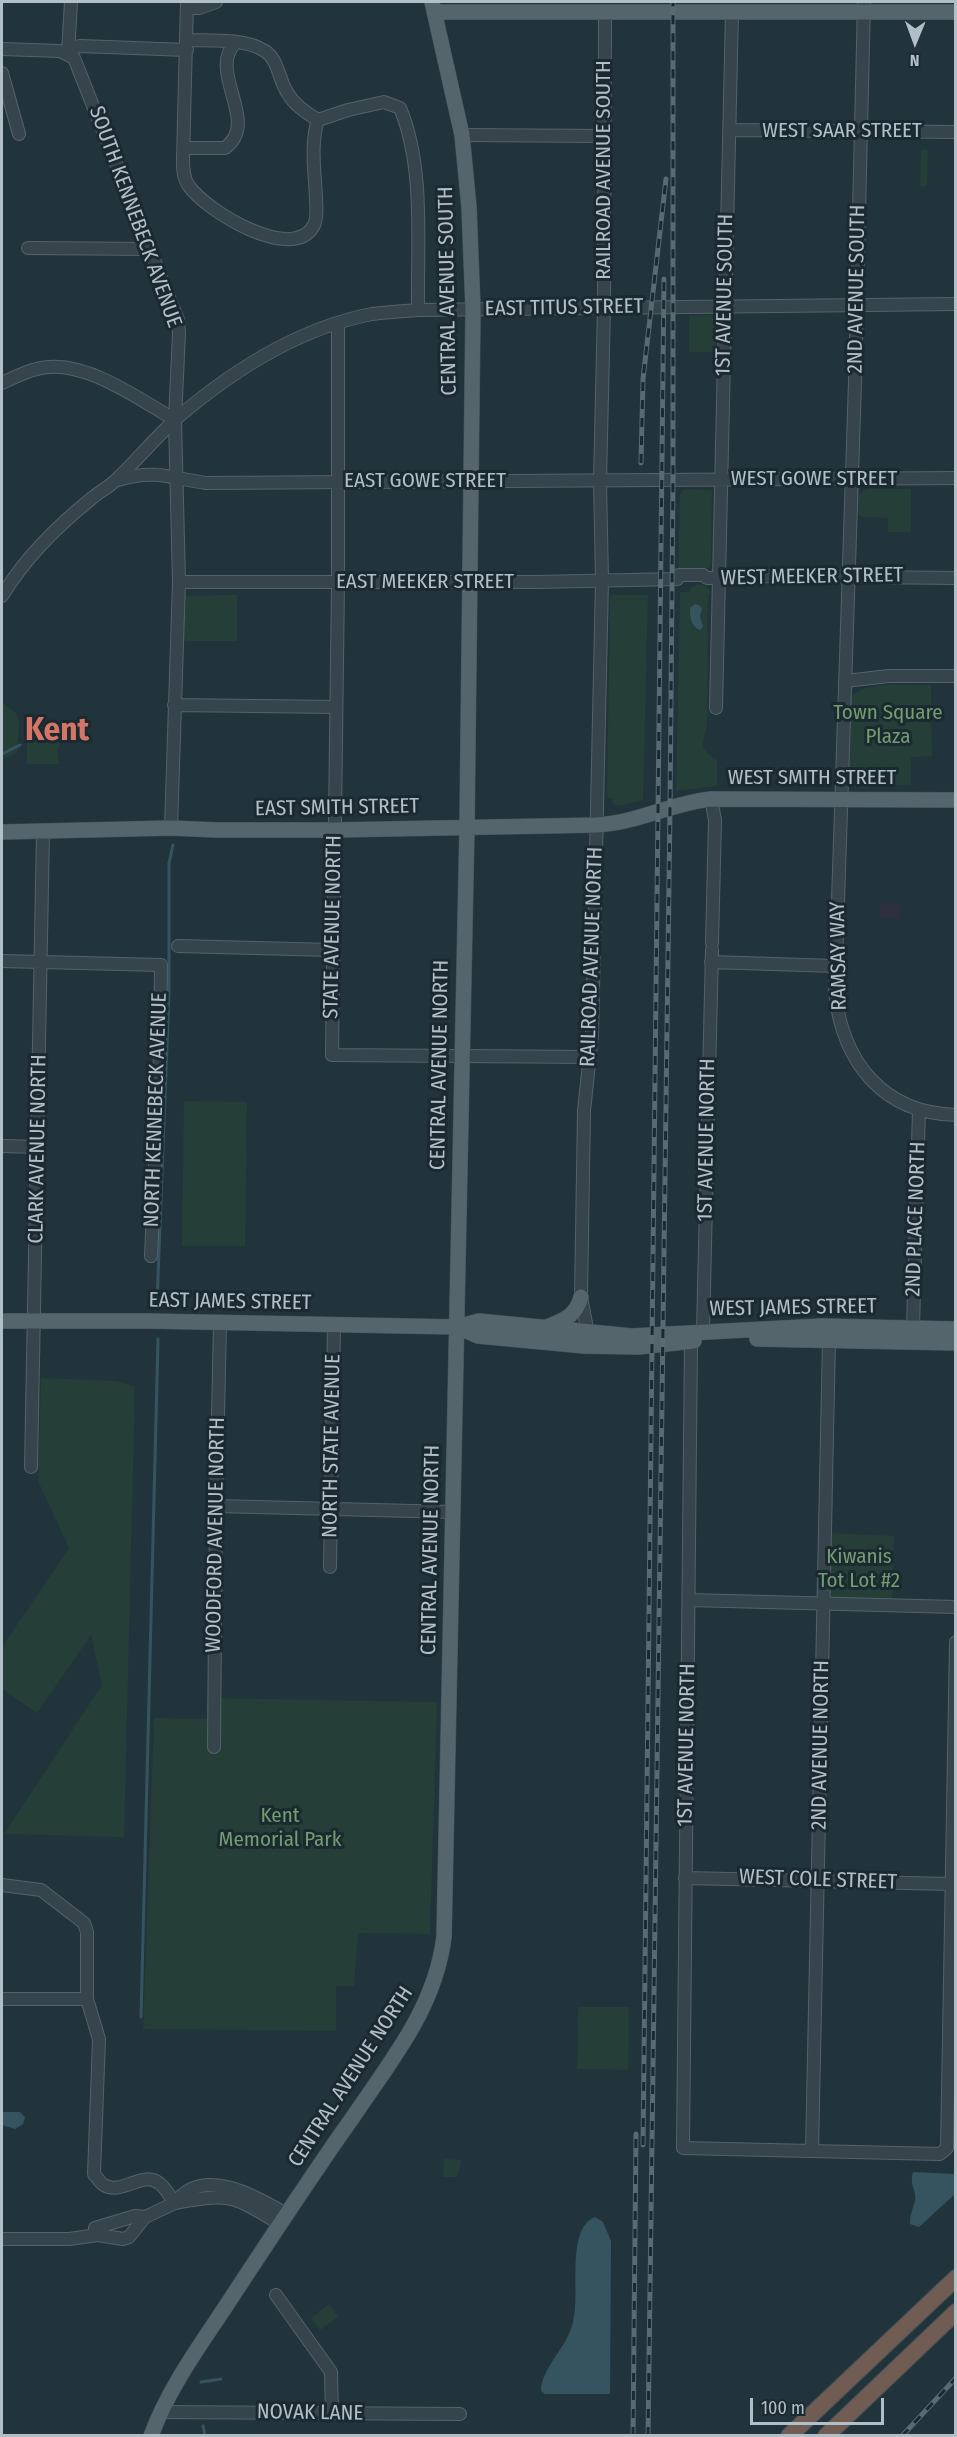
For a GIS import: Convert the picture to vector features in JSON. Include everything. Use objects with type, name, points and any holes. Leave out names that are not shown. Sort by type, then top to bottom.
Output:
[{"type":"highway","points":[[789,2436],[956,2278]]},
{"type":"highway","points":[[826,2436],[956,2312]]},
{"type":"main road","points":[[434,7],[527,7],[605,12],[648,7],[673,12],[701,7],[732,12],[864,7],[956,12]]},
{"type":"main road","name":"CENTRAL AVENUE SOUTH","points":[[434,7],[462,135],[469,207],[473,309],[469,583]]},
{"type":"main road","name":"CENTRAL AVENUE NORTH","points":[[152,2436],[160,2412],[193,2357],[283,2219],[409,2034],[430,1996],[439,1968],[446,1922],[447,1747],[467,827],[469,583]]},
{"type":"main road","name":"WEST SMITH STREET","points":[[670,808],[684,803],[711,799],[956,800]]},
{"type":"main road","name":"EAST SMITH STREET","points":[[2,832],[171,828],[334,830],[597,825],[614,824],[670,808]]},
{"type":"main road","points":[[546,1328],[571,1316],[578,1307],[581,1297]]},
{"type":"main road","name":"EAST JAMES STREET","points":[[2,1322],[457,1328],[479,1321],[632,1336]]},
{"type":"main road","name":"WEST JAMES STREET","points":[[632,1336],[821,1326],[956,1329]]},
{"type":"main road","name":"EAST JAMES STREET","points":[[457,1328],[478,1336],[584,1346],[638,1347],[691,1341]]},
{"type":"main road","points":[[858,1340],[868,1334],[907,1334],[913,1328]]},
{"type":"main road","name":"WEST JAMES STREET","points":[[691,1341],[735,1338],[956,1343]]},
{"type":"street","points":[[68,53],[71,2]]},
{"type":"street","points":[[216,2],[199,8],[187,5],[184,148],[186,180],[200,198],[228,218],[253,230],[282,241],[297,240],[314,225],[317,213],[314,140],[318,120]]},
{"type":"street","name":"2ND AVENUE SOUTH","points":[[847,577],[857,304],[864,7]]},
{"type":"street","name":"RAILROAD AVENUE SOUTH","points":[[602,581],[600,481],[604,307],[605,12]]},
{"type":"street","name":"1ST AVENUE SOUTH","points":[[713,578],[722,479],[732,12]]},
{"type":"street","points":[[68,53],[80,46],[235,42],[268,53],[286,92],[306,113],[318,120],[384,102],[400,108],[406,122],[416,163],[418,310]]},
{"type":"street","points":[[184,148],[225,148],[234,139],[238,120],[229,84],[228,65],[230,47],[235,42]]},
{"type":"street","points":[[2,49],[56,50],[68,53]]},
{"type":"street","name":"SOUTH KENNEBECK AVENUE","points":[[68,53],[78,64],[178,321],[175,420],[178,477],[178,582]]},
{"type":"street","points":[[2,73],[19,134]]},
{"type":"street","name":"WEST SAAR STREET","points":[[729,130],[956,132]]},
{"type":"street","points":[[462,135],[603,136]]},
{"type":"street","points":[[28,248],[150,249]]},
{"type":"street","name":"EAST TITUS STREET","points":[[2,596],[14,576],[50,535],[114,482],[175,420],[212,390],[255,362],[302,336],[338,323],[373,314],[418,310],[956,304]]},
{"type":"street","name":"STATE AVENUE NORTH","points":[[338,323],[339,482],[332,1055],[461,1057]]},
{"type":"street","points":[[2,383],[34,370],[51,367],[75,370],[111,382],[175,420]]},
{"type":"street","name":"EAST TITUS STREET","points":[[114,482],[136,475],[154,473],[178,477]]},
{"type":"street","name":"EAST GOWE STREET","points":[[178,477],[206,483],[673,480]]},
{"type":"street","name":"WEST GOWE STREET","points":[[673,480],[956,478]]},
{"type":"street","name":"WEST MEEKER STREET","points":[[675,579],[679,575],[704,575],[713,578],[956,578]]},
{"type":"street","points":[[840,800],[847,577]]},
{"type":"street","points":[[713,578],[716,708]]},
{"type":"street","name":"EAST MEEKER STREET","points":[[178,582],[469,583],[675,579]]},
{"type":"street","name":"RAILROAD AVENUE NORTH","points":[[586,1332],[581,1297],[584,1111],[590,1057],[602,581]]},
{"type":"street","points":[[171,828],[178,582]]},
{"type":"street","points":[[845,681],[889,676],[956,676]]},
{"type":"street","points":[[174,705],[336,707]]},
{"type":"street","name":"1ST AVENUE NORTH","points":[[703,1331],[715,820],[711,799]]},
{"type":"street","name":"RAMSAY WAY","points":[[840,800],[835,966],[837,1008],[842,1031],[851,1053],[867,1076],[888,1095],[919,1110],[956,1115]]},
{"type":"street","name":"CLARK AVENUE NORTH","points":[[31,1467],[43,832]]},
{"type":"street","points":[[178,946],[332,950]]},
{"type":"street","points":[[711,952],[835,966]]},
{"type":"street","points":[[2,961],[41,962]]},
{"type":"street","name":"NORTH KENNEBECK AVENUE","points":[[41,962],[161,965],[160,1055],[151,1256]]},
{"type":"street","points":[[461,1057],[590,1057]]},
{"type":"street","name":"2ND PLACE NORTH","points":[[913,1328],[919,1110]]},
{"type":"street","points":[[2,1146],[38,1147]]},
{"type":"street","name":"WOODFORD AVENUE NORTH","points":[[214,1747],[220,1324]]},
{"type":"street","name":"NORTH STATE AVENUE","points":[[330,1567],[334,1325]]},
{"type":"street","name":"2ND AVENUE NORTH","points":[[812,2151],[829,1339]]},
{"type":"street","name":"1ST AVENUE NORTH","points":[[691,1341],[683,2148],[812,2151]]},
{"type":"street","points":[[216,1506],[453,1512]]},
{"type":"street","points":[[689,1600],[956,1607]]},
{"type":"street","points":[[812,2151],[940,2154],[947,2148],[956,1642]]},
{"type":"street","name":"WEST COLE STREET","points":[[685,1878],[951,1884]]},
{"type":"street","points":[[2,1885],[41,1890],[84,1923],[87,1932],[87,1999],[99,2039],[94,2174],[103,2185],[115,2188],[139,2181],[153,2180],[160,2184],[175,2203]]},
{"type":"street","points":[[2,1999],[87,1999]]},
{"type":"street","points":[[96,2231],[123,2240],[129,2237],[145,2217],[175,2203],[225,2196],[283,2219]]},
{"type":"street","points":[[2,2239],[69,2239],[135,2216],[145,2217]]},
{"type":"street","points":[[276,2295],[331,2372],[332,2414]]},
{"type":"street","name":"NOVAK LANE","points":[[160,2412],[460,2414]]},
{"type":"shaded area","points":[[880,904],[900,904],[900,918],[880,918]]},
{"type":"green space","points":[[921,150],[928,150],[927,186],[920,186]]},
{"type":"green space","points":[[710,315],[717,322],[716,352],[689,352],[689,316]]},
{"type":"green space","points":[[684,489],[712,490],[711,565],[707,570],[678,570],[680,495]]},
{"type":"green space","points":[[868,489],[911,489],[911,532],[888,532],[888,518],[859,515],[857,499]]},
{"type":"green space","points":[[698,584],[706,586],[711,592],[708,595],[707,724],[703,744],[706,752],[717,760],[717,786],[676,791],[680,592],[690,592],[690,588]]},
{"type":"green space","points":[[237,595],[237,641],[184,641],[184,596]]},
{"type":"green space","points":[[612,595],[648,595],[643,800],[618,806],[613,804],[612,798],[607,798],[610,598]]},
{"type":"green space","name":"Town Square Plaza","points":[[931,685],[932,756],[911,757],[911,785],[870,786],[869,789],[854,787],[849,777],[851,697],[866,688],[877,686]]},
{"type":"green space","points":[[2,702],[16,713],[20,725],[17,753],[2,760]]},
{"type":"green space","points":[[29,716],[59,727],[59,749],[57,750],[59,764],[27,764],[27,718]]},
{"type":"green space","points":[[184,1101],[247,1102],[245,1246],[182,1246]]},
{"type":"green space","points":[[41,1378],[116,1381],[135,1386],[124,1837],[4,1834],[102,1685],[91,1635],[37,1713],[2,1689],[2,1647],[69,1548],[38,1481]]},
{"type":"green space","name":"Kiwanis Tot Lot #2","points":[[826,1533],[894,1536],[892,1605],[825,1603]]},
{"type":"green space","name":"Kent Memorial Park","points":[[207,1698],[437,1702],[430,1934],[358,1933],[354,1986],[336,1986],[336,2031],[143,2029],[154,1718],[207,1719]]},
{"type":"green space","points":[[578,2007],[629,2007],[628,2070],[577,2069]]},
{"type":"green space","points":[[444,2159],[461,2160],[456,2177],[443,2177]]},
{"type":"green space","points":[[329,2304],[338,2317],[320,2330],[311,2318]]},
{"type":"water","points":[[695,604],[702,609],[700,616],[703,627],[700,630],[695,627],[691,618],[690,608]]},
{"type":"water","points":[[2,2112],[20,2112],[25,2117],[23,2124],[15,2129],[2,2125]]},
{"type":"water","points":[[913,2172],[955,2174],[955,2194],[919,2227],[910,2224],[915,2197]]},
{"type":"water","points":[[595,2217],[603,2222],[611,2241],[610,2394],[545,2394],[541,2391],[544,2377],[571,2330],[576,2299],[576,2258],[581,2232]]},
{"type":"waterway","points":[[2,754],[20,745]]},
{"type":"waterway","points":[[157,1303],[169,993],[169,863],[173,845]]},
{"type":"waterway","points":[[141,2017],[158,1339]]},
{"type":"waterway","points":[[201,2382],[221,2379]]},
{"type":"waterway","points":[[203,2426],[205,2436]]},
{"type":"railway","points":[[648,2436],[670,808],[673,2]]},
{"type":"railway","points":[[641,463],[643,379],[666,179]]},
{"type":"railway","points":[[643,2145],[664,279]]},
{"type":"railway","points":[[633,2436],[636,2134]]},
{"type":"railway","points":[[902,2436],[956,2378]]},
{"type":"district","name":"Kent","points":[[57,731]]}]
